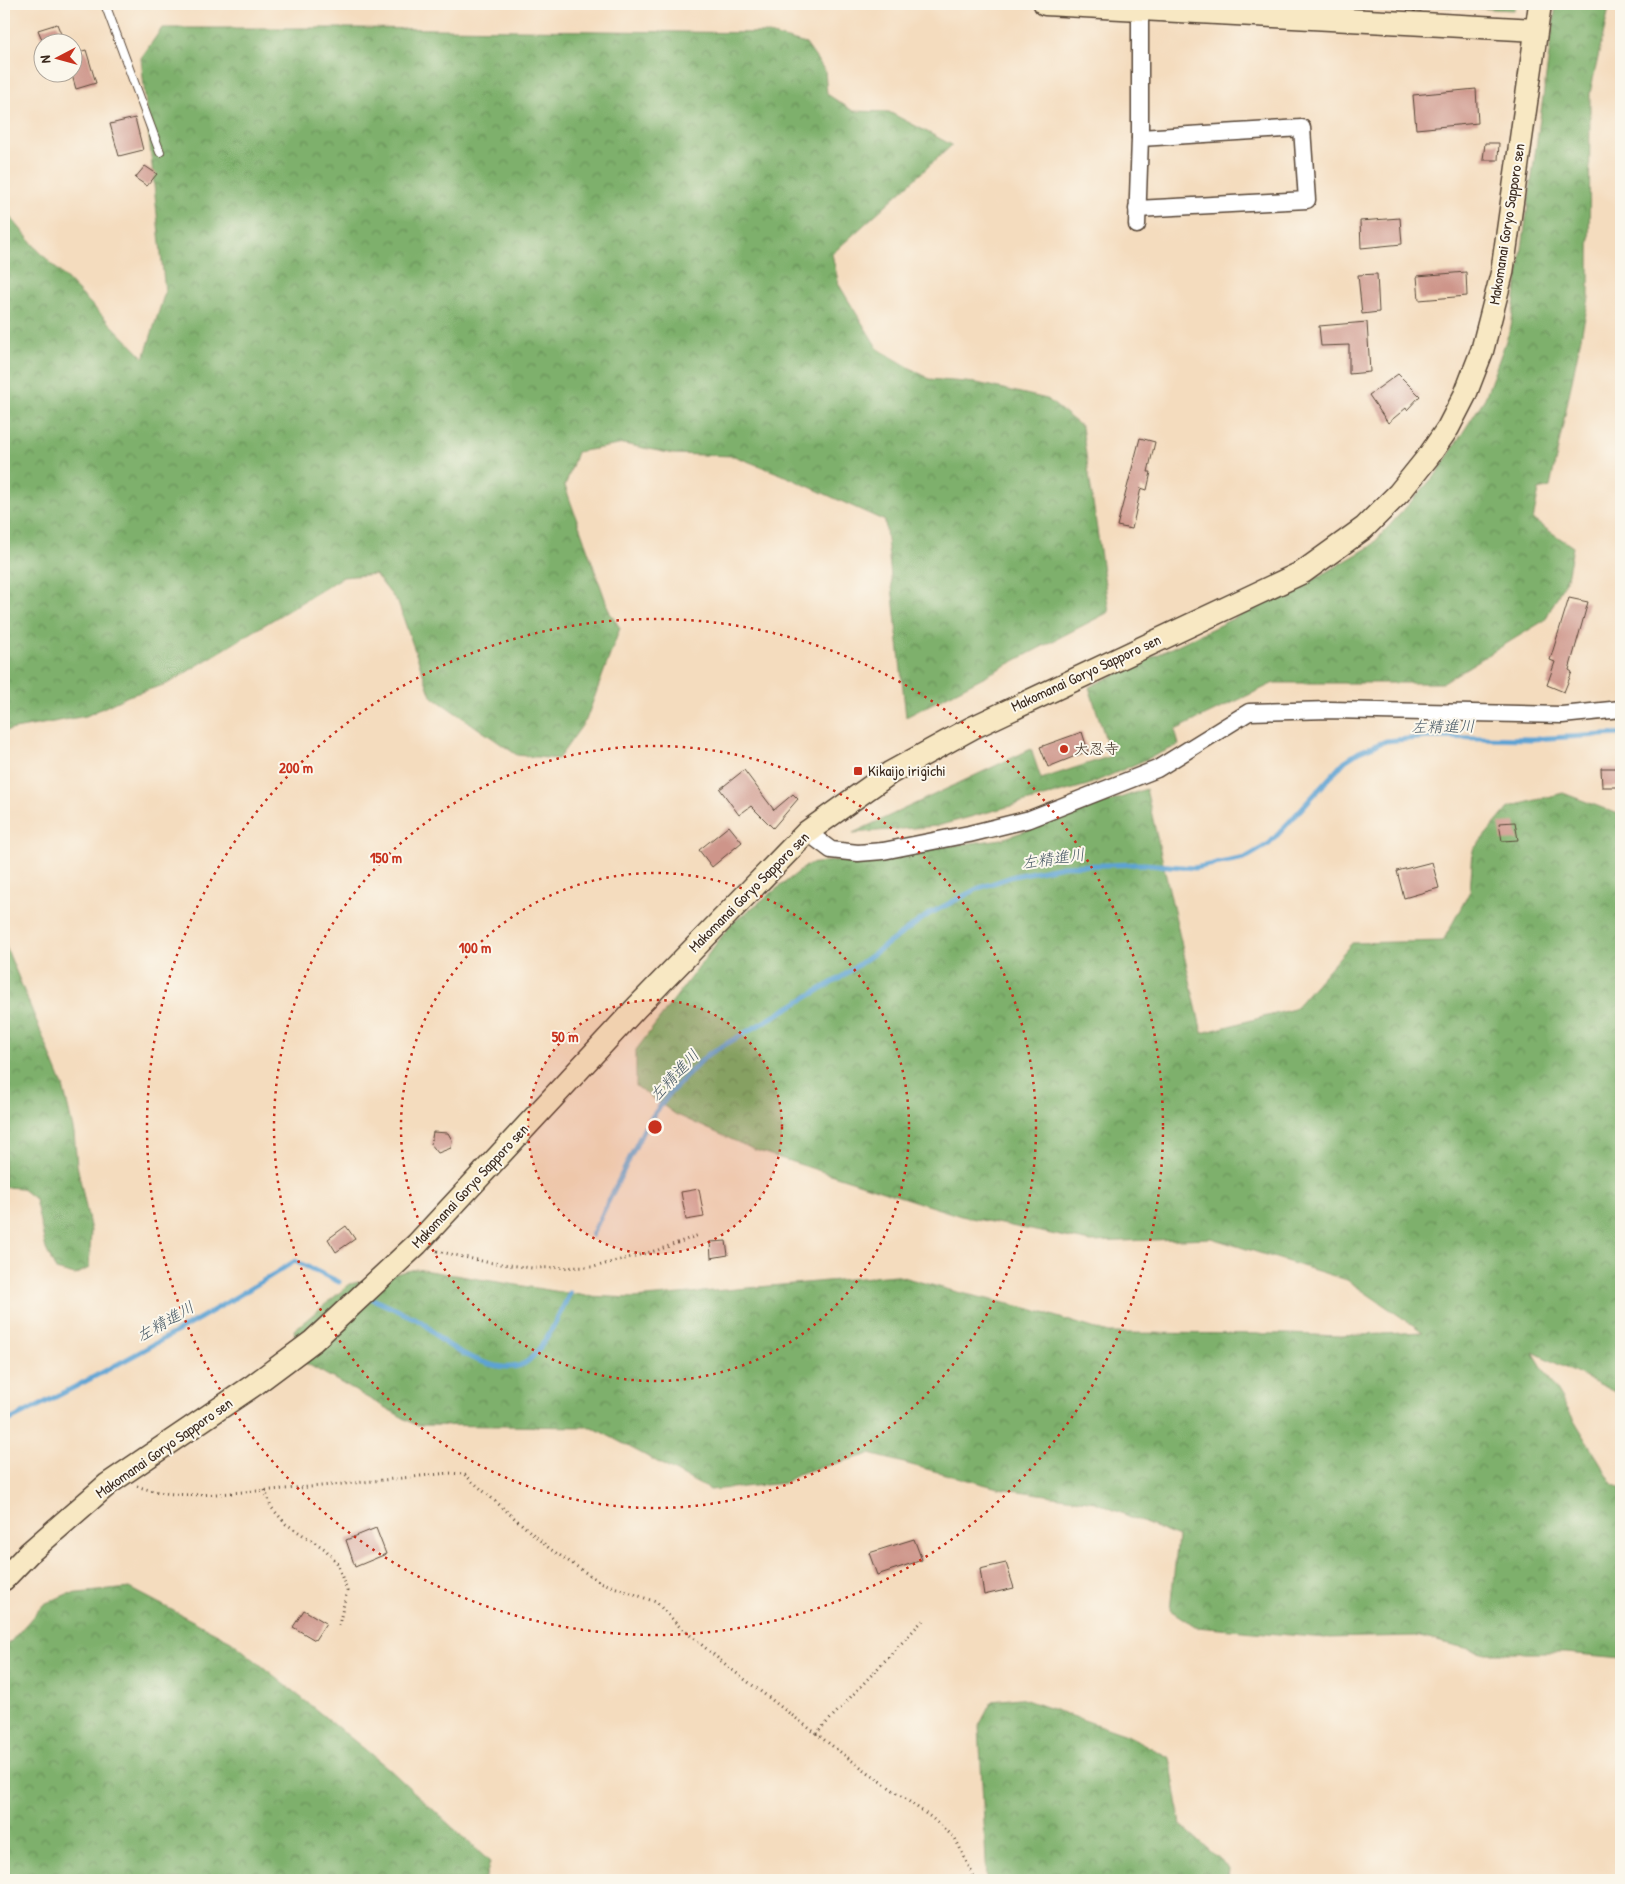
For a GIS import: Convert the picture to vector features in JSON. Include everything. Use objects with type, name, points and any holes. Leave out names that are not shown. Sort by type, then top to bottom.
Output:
[{"type":"main road","points":[[1045,4],[1536,30]]},
{"type":"main road","name":"Makomanai Goryo Sapporo sen","points":[[4,1579],[30,1553],[116,1478],[254,1385],[313,1340],[417,1244],[637,1007],[807,832],[890,773],[972,728],[1303,572],[1364,528],[1399,493],[1448,428],[1465,395],[1482,351],[1502,273],[1540,4]]},
{"type":"street","points":[[1140,9],[1140,138],[1137,217],[1307,200],[1302,128],[1140,138]]},
{"type":"street","points":[[807,832],[831,850],[858,853],[883,851],[969,834],[1030,819],[1157,769],[1249,712],[1330,710],[1562,715],[1621,709]]},
{"type":"lane","points":[[105,4],[160,152]]},
{"type":"path","points":[[417,1244],[437,1251],[486,1262],[532,1268],[594,1267],[658,1250],[699,1234]]},
{"type":"path","points":[[116,1478],[152,1492],[183,1496],[328,1486],[449,1473],[464,1474],[550,1549],[600,1582],[656,1602],[679,1626],[816,1734],[932,1818],[955,1838],[971,1871],[973,1880]]},
{"type":"path","points":[[264,1490],[271,1507],[286,1524],[325,1549],[336,1563],[347,1591],[338,1629]]},
{"type":"path","points":[[816,1734],[925,1618]]},
{"type":"green space","points":[[1392,4],[1516,4],[1514,10]]},
{"type":"green space","points":[[1556,4],[1610,4],[1590,93],[1589,298],[1550,487],[1539,490],[1533,520],[1573,547],[1567,578],[1545,620],[1442,683],[1274,683],[1175,730],[1179,745],[1088,785],[937,826],[853,833],[1031,749],[1041,779],[1111,756],[1089,687],[1308,583],[1371,546],[1437,473],[1485,398],[1511,327]]},
{"type":"green space","points":[[162,28],[357,28],[765,33],[806,44],[825,71],[827,94],[853,111],[889,112],[952,145],[832,254],[839,285],[878,349],[929,379],[977,383],[1047,399],[1082,427],[1109,612],[906,717],[885,521],[783,475],[734,456],[673,454],[624,444],[577,452],[565,486],[610,613],[620,628],[586,720],[558,759],[517,755],[431,696],[398,603],[375,574],[343,577],[167,684],[128,696],[86,716],[4,731],[4,209],[37,249],[144,358],[165,292],[141,58]]},
{"type":"green space","points":[[1146,789],[1202,1033],[1294,1009],[1352,943],[1443,941],[1470,891],[1473,850],[1509,807],[1563,793],[1621,815],[1621,1395],[1533,1352],[1613,1484],[1621,1489],[1621,1658],[1566,1653],[1486,1653],[1416,1636],[1325,1638],[1196,1627],[1170,1610],[1178,1537],[1095,1502],[998,1488],[870,1454],[797,1474],[786,1483],[710,1490],[592,1427],[416,1425],[302,1361],[294,1330],[350,1284],[416,1269],[586,1296],[634,1298],[895,1275],[1031,1309],[1109,1333],[1341,1336],[1423,1332],[1347,1280],[1211,1238],[1091,1242],[961,1216],[755,1150],[675,1114],[636,1086],[636,1050],[731,924],[809,864],[1002,839]]},
{"type":"green space","points":[[4,942],[63,1086],[74,1133],[77,1165],[91,1231],[89,1268],[75,1275],[56,1270],[46,1249],[35,1199],[21,1188],[4,1187]]},
{"type":"green space","points":[[130,1588],[231,1641],[388,1768],[490,1862],[485,1880],[4,1880],[4,1649],[44,1604],[67,1594]]},
{"type":"green space","points":[[1020,1698],[1127,1735],[1170,1758],[1181,1825],[1229,1868],[1228,1880],[987,1880],[979,1726],[992,1701]]},
{"type":"building","points":[[57,24],[60,32],[39,32],[38,30]]},
{"type":"building","points":[[86,50],[96,83],[76,89],[74,82],[82,82],[82,51]]},
{"type":"building","points":[[1476,89],[1478,123],[1416,129],[1413,95]]},
{"type":"building","points":[[135,118],[143,150],[119,156],[110,124]]},
{"type":"building","points":[[1485,143],[1499,143],[1498,160],[1483,160]]},
{"type":"building","points":[[145,166],[157,174],[147,186],[135,178]]},
{"type":"building","points":[[1400,218],[1402,244],[1361,248],[1360,221]]},
{"type":"building","points":[[1466,272],[1467,296],[1419,300],[1417,276]]},
{"type":"building","points":[[1377,274],[1379,312],[1362,314],[1358,275]]},
{"type":"building","points":[[1367,322],[1370,372],[1349,374],[1349,345],[1321,346],[1319,326]]},
{"type":"building","points":[[1398,374],[1420,396],[1407,410],[1406,408],[1388,423],[1369,395]]},
{"type":"building","points":[[1140,438],[1155,442],[1148,472],[1151,472],[1147,490],[1141,488],[1132,529],[1117,526]]},
{"type":"building","points":[[1569,598],[1588,602],[1569,670],[1572,672],[1564,692],[1547,685],[1555,662],[1550,660]]},
{"type":"building","name":"大忍寺","points":[[1082,732],[1088,751],[1048,767],[1040,747]]},
{"type":"building","points":[[1601,768],[1620,768],[1621,787],[1602,787]]},
{"type":"building","points":[[744,770],[774,810],[793,794],[798,799],[773,828],[751,806],[739,815],[720,789]]},
{"type":"building","points":[[1515,822],[1518,840],[1502,841],[1499,823]]},
{"type":"building","points":[[729,826],[742,842],[712,867],[699,850]]},
{"type":"building","points":[[1432,862],[1439,888],[1404,898],[1397,871]]},
{"type":"building","points":[[433,1132],[448,1133],[452,1140],[451,1148],[438,1153],[431,1144]]},
{"type":"building","points":[[699,1189],[704,1217],[686,1220],[681,1192]]},
{"type":"building","points":[[346,1226],[355,1239],[336,1252],[328,1239]]},
{"type":"building","points":[[726,1241],[728,1255],[711,1258],[710,1242]]},
{"type":"building","points":[[376,1528],[386,1554],[355,1567],[346,1540]]},
{"type":"building","points":[[914,1539],[922,1560],[877,1575],[869,1553]]},
{"type":"building","points":[[1006,1563],[1014,1588],[984,1595],[980,1569]]},
{"type":"building","points":[[304,1610],[326,1623],[315,1640],[293,1627]]},
{"type":"waterway","name":"左精進川","points":[[592,1235],[646,1125],[670,1093],[707,1055],[840,978],[929,914],[979,888],[1014,876],[1063,866],[1144,864],[1194,868],[1245,858],[1269,844],[1345,761],[1359,752],[1386,741],[1429,737],[1531,739],[1621,734]]},
{"type":"waterway","name":"左精進川","points":[[4,1423],[151,1346],[295,1261],[339,1282]]},
{"type":"waterway","name":"左精進川","points":[[371,1298],[421,1322],[440,1339],[458,1351],[482,1362],[508,1367],[519,1366],[534,1355],[552,1329],[570,1293]]},
{"type":"place","name":"大忍寺","points":[[1064,749]]},
{"type":"place","name":"Kikaijo irigichi","points":[[858,771]]}]
